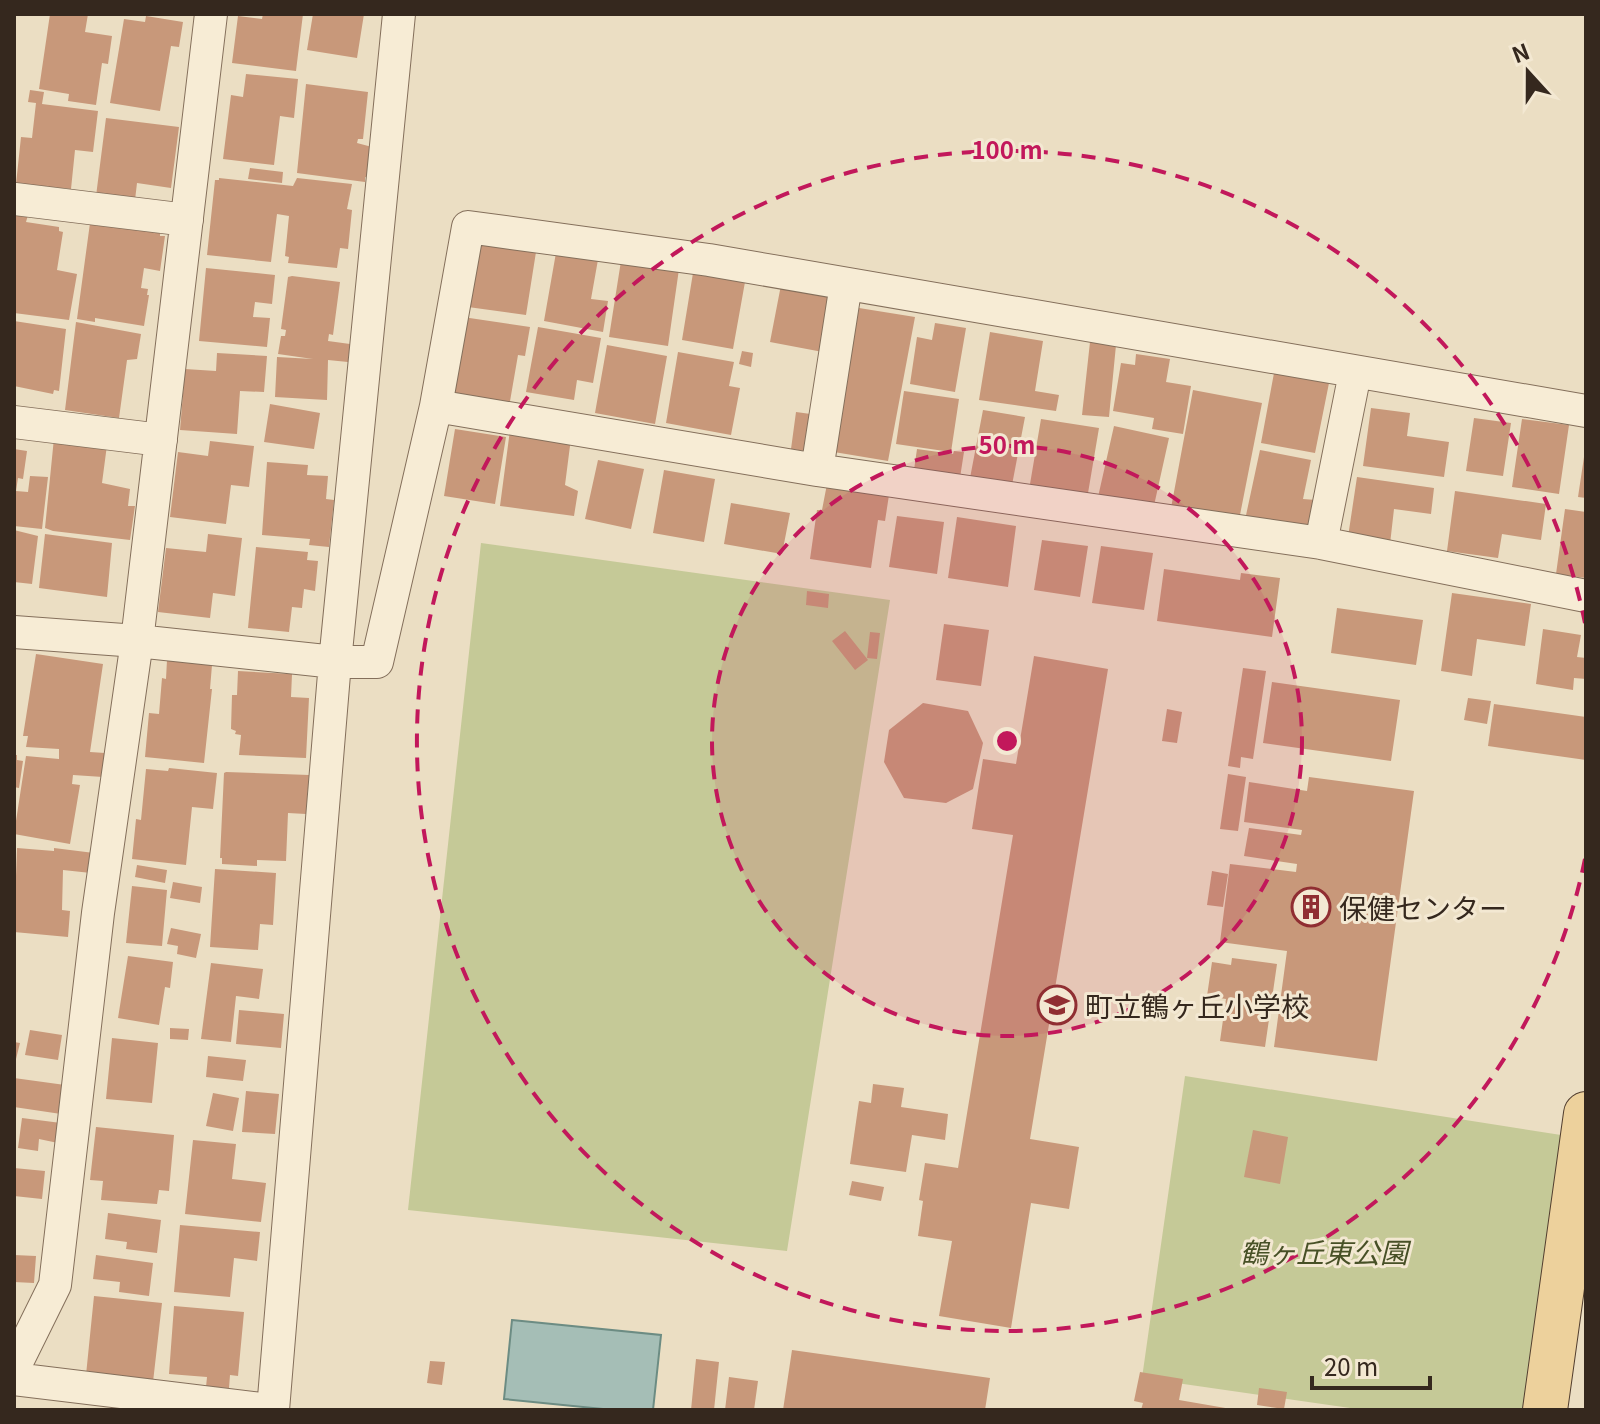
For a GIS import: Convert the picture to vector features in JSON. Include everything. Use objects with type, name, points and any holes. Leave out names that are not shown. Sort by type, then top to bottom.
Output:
[{"type":"main road","points":[[1545,1410],[1586,1114]]},
{"type":"street","points":[[14,1368],[55,1285],[98,913],[137,641],[211,14]]},
{"type":"street","points":[[14,1379],[272,1410],[335,662],[399,14]]},
{"type":"street","points":[[15,199],[187,220]]},
{"type":"street","points":[[14,632],[137,641],[335,662],[377,662],[436,406],[468,227],[709,260],[1586,411]]},
{"type":"street","points":[[817,470],[846,284]]},
{"type":"street","points":[[1321,543],[1355,373]]},
{"type":"street","points":[[436,406],[817,470],[1321,543],[1586,596]]},
{"type":"street","points":[[14,422],[161,440]]},
{"type":"green space","points":[[481,543],[890,600],[787,1251],[408,1210]]},
{"type":"green space","name":"鶴ヶ丘東公園","points":[[1185,1076],[1561,1135],[1523,1410],[1364,1410],[1142,1378]]},
{"type":"water","points":[[512,1320],[661,1335],[653,1410],[613,1410],[504,1399]]},
{"type":"building","points":[[50,14],[88,14],[85,32],[112,36],[108,64],[102,63],[96,105],[68,101],[69,94],[39,89]]},
{"type":"building","points":[[263,14],[303,14],[296,71],[232,63],[238,16],[262,19]]},
{"type":"building","points":[[313,14],[364,14],[357,58],[307,50]]},
{"type":"building","points":[[146,16],[183,22],[179,47],[171,46],[160,111],[110,103],[124,19],[145,22]]},
{"type":"building","points":[[246,74],[298,79],[294,118],[280,116],[274,165],[223,159],[231,95],[243,97]]},
{"type":"building","points":[[306,84],[368,92],[363,139],[358,139],[357,143],[372,147],[369,178],[365,177],[365,182],[297,173]]},
{"type":"building","points":[[30,90],[44,92],[42,104],[98,111],[93,152],[75,150],[71,189],[16,184],[21,137],[32,138],[36,103],[28,102]]},
{"type":"building","points":[[106,118],[179,127],[171,188],[137,183],[135,200],[96,196]]},
{"type":"building","points":[[250,168],[283,172],[282,183],[248,179]]},
{"type":"building","points":[[297,178],[352,184],[347,209],[352,210],[348,249],[340,248],[337,268],[288,263],[289,257],[285,256],[289,216],[277,214],[271,262],[207,255],[215,180],[293,186]]},
{"type":"building","points":[[14,213],[28,215],[26,222],[59,227],[59,231],[63,232],[57,270],[77,274],[69,320],[14,313]]},
{"type":"building","points":[[90,223],[165,236],[160,271],[144,268],[141,288],[148,289],[149,295],[144,326],[95,318],[95,322],[77,319]]},
{"type":"building","points":[[478,243],[536,252],[526,315],[468,307]]},
{"type":"building","points":[[557,247],[599,254],[591,299],[608,301],[603,332],[544,321]]},
{"type":"building","points":[[621,261],[679,269],[668,346],[609,337]]},
{"type":"building","points":[[206,268],[275,275],[272,304],[255,302],[253,317],[270,318],[267,347],[199,341]]},
{"type":"building","points":[[693,273],[745,282],[733,349],[682,340]]},
{"type":"building","points":[[288,277],[340,282],[333,335],[329,334],[328,341],[350,344],[348,362],[328,360],[327,400],[275,397],[277,357],[313,359],[278,354],[281,336],[285,336],[286,330],[281,329]]},
{"type":"building","points":[[781,285],[840,296],[828,353],[770,342]]},
{"type":"building","points":[[859,308],[915,317],[888,461],[834,452]]},
{"type":"building","points":[[456,316],[530,327],[525,356],[518,355],[509,407],[443,396]]},
{"type":"building","points":[[14,321],[66,329],[59,391],[54,390],[53,394],[14,386]]},
{"type":"building","points":[[76,322],[141,334],[137,359],[127,360],[119,418],[65,410]]},
{"type":"building","points":[[935,323],[966,328],[955,392],[910,384],[917,337],[932,340]]},
{"type":"building","points":[[538,327],[601,338],[593,383],[577,380],[574,400],[526,392]]},
{"type":"building","points":[[990,332],[1043,341],[1035,391],[1059,395],[1056,411],[979,400]]},
{"type":"building","points":[[1090,342],[1116,345],[1109,417],[1082,415]]},
{"type":"building","points":[[607,345],[667,356],[655,424],[595,413]]},
{"type":"building","points":[[742,351],[753,353],[751,367],[739,364]]},
{"type":"building","points":[[678,352],[734,362],[729,386],[740,388],[731,435],[666,423]]},
{"type":"building","points":[[217,353],[267,356],[264,392],[240,391],[237,434],[180,430],[185,369],[216,371]]},
{"type":"building","points":[[1136,354],[1170,359],[1166,382],[1191,386],[1183,434],[1152,429],[1154,418],[1113,411],[1121,363],[1135,365]]},
{"type":"building","points":[[1274,373],[1329,383],[1315,453],[1261,443]]},
{"type":"building","points":[[1193,390],[1262,403],[1239,520],[1171,508]]},
{"type":"building","points":[[904,391],[959,399],[951,452],[896,444]]},
{"type":"building","points":[[270,404],[320,413],[314,449],[264,442]]},
{"type":"building","points":[[1371,408],[1410,413],[1407,436],[1449,442],[1444,477],[1363,466]]},
{"type":"building","points":[[983,410],[1025,417],[1012,485],[970,478]]},
{"type":"building","points":[[796,412],[818,415],[813,452],[791,449]]},
{"type":"building","points":[[1474,418],[1511,423],[1503,476],[1466,471]]},
{"type":"building","points":[[1041,419],[1099,428],[1087,499],[1029,490]]},
{"type":"building","points":[[1522,419],[1569,425],[1559,494],[1512,487]]},
{"type":"building","points":[[1114,426],[1169,438],[1153,510],[1098,497]]},
{"type":"building","points":[[455,429],[506,437],[495,504],[444,496]]},
{"type":"building","points":[[510,430],[571,438],[565,485],[578,491],[574,516],[500,506]]},
{"type":"building","points":[[54,438],[107,445],[102,483],[130,489],[128,506],[135,506],[130,540],[45,528]]},
{"type":"building","points":[[210,441],[254,446],[249,487],[231,485],[226,524],[170,517],[178,452],[208,456]]},
{"type":"building","points":[[14,449],[27,451],[23,479],[18,478],[16,491],[28,492],[30,476],[48,477],[42,529],[14,526]]},
{"type":"building","points":[[917,449],[953,454],[954,451],[964,452],[959,484],[913,477]]},
{"type":"building","points":[[1260,450],[1311,460],[1303,499],[1316,500],[1310,532],[1245,520]]},
{"type":"building","points":[[1586,458],[1586,498],[1578,497]]},
{"type":"building","points":[[598,460],[644,469],[631,529],[585,519]]},
{"type":"building","points":[[267,462],[308,465],[307,475],[328,476],[326,499],[334,500],[329,547],[309,545],[310,539],[262,535]]},
{"type":"building","points":[[664,470],[715,479],[704,542],[653,533]]},
{"type":"building","points":[[1357,477],[1434,488],[1431,514],[1394,509],[1390,544],[1348,537]]},
{"type":"building","points":[[827,484],[889,495],[885,521],[878,520],[871,568],[810,559],[817,510],[822,510]]},
{"type":"building","points":[[1455,491],[1546,504],[1541,540],[1502,534],[1498,558],[1447,551]]},
{"type":"building","points":[[731,503],[790,513],[782,554],[724,544]]},
{"type":"building","points":[[1565,509],[1586,512],[1586,578],[1556,574]]},
{"type":"building","points":[[897,516],[944,522],[937,574],[889,567]]},
{"type":"building","points":[[957,517],[1016,526],[1008,587],[948,578]]},
{"type":"building","points":[[14,530],[38,536],[32,584],[14,582]]},
{"type":"building","points":[[45,534],[112,543],[107,597],[39,588]]},
{"type":"building","points":[[208,534],[242,538],[235,596],[213,593],[210,618],[158,612],[166,548],[206,552]]},
{"type":"building","points":[[1042,540],[1088,546],[1080,597],[1034,590]]},
{"type":"building","points":[[1101,546],[1153,553],[1144,610],[1092,603]]},
{"type":"building","points":[[256,547],[308,552],[307,560],[318,561],[315,591],[304,589],[302,608],[292,607],[289,632],[248,628]]},
{"type":"building","points":[[1164,569],[1240,580],[1241,573],[1280,578],[1272,637],[1157,621]]},
{"type":"building","points":[[807,591],[829,594],[828,608],[806,605]]},
{"type":"building","points":[[1452,593],[1531,604],[1525,646],[1477,639],[1472,676],[1441,671]]},
{"type":"building","points":[[1337,608],[1423,620],[1416,665],[1331,653]]},
{"type":"building","points":[[944,624],[989,630],[981,686],[936,680]]},
{"type":"building","points":[[1543,629],[1581,635],[1577,657],[1586,658],[1586,679],[1574,678],[1573,690],[1536,684]]},
{"type":"building","points":[[845,631],[868,660],[855,670],[832,641]]},
{"type":"building","points":[[870,632],[880,633],[877,659],[867,658]]},
{"type":"building","points":[[36,654],[103,664],[90,752],[105,753],[103,777],[73,775],[72,784],[80,785],[70,844],[14,834],[26,756],[59,759],[59,749],[26,747],[28,736],[23,736]]},
{"type":"building","points":[[1034,656],[1108,669],[1030,1139],[1079,1147],[1069,1209],[1031,1203],[1011,1328],[939,1316],[952,1241],[918,1236],[923,1201],[919,1200],[925,1163],[958,1168],[1013,835],[972,829],[983,759],[1016,764]]},
{"type":"building","points":[[167,660],[212,665],[204,763],[145,757],[149,713],[159,714]]},
{"type":"building","points":[[1243,668],[1266,671],[1253,759],[1241,757],[1240,768],[1228,766]]},
{"type":"building","points":[[238,671],[292,674],[291,697],[309,698],[306,758],[239,755],[241,735],[231,729],[232,695],[237,695]]},
{"type":"building","points":[[1272,682],[1400,700],[1391,761],[1263,743]]},
{"type":"building","points":[[1468,698],[1491,701],[1487,724],[1464,720]]},
{"type":"building","points":[[923,703],[968,711],[983,743],[973,789],[946,803],[904,798],[884,762],[889,730]]},
{"type":"building","points":[[1494,704],[1586,717],[1586,760],[1488,746]]},
{"type":"building","points":[[1167,709],[1182,712],[1177,743],[1162,741]]},
{"type":"building","points":[[14,755],[17,755],[17,760],[23,761],[19,788],[14,787]]},
{"type":"building","points":[[169,768],[217,773],[213,809],[192,807],[186,865],[132,859],[136,819],[141,820],[146,769],[168,771]]},
{"type":"building","points":[[226,772],[309,775],[306,814],[288,813],[286,861],[257,860],[257,866],[222,864]]},
{"type":"building","points":[[1228,774],[1246,777],[1238,831],[1220,829]]},
{"type":"building","name":"保健センター","points":[[1309,777],[1414,791],[1377,1061],[1274,1047],[1287,951],[1220,942],[1230,864],[1296,872],[1297,864],[1244,856],[1249,828],[1301,835],[1302,830],[1244,822],[1249,782],[1307,791]]},
{"type":"building","points":[[17,848],[94,853],[91,873],[63,870],[62,910],[70,911],[68,937],[14,932]]},
{"type":"building","points":[[137,865],[167,870],[165,883],[135,877]]},
{"type":"building","points":[[215,869],[276,873],[273,925],[260,924],[258,950],[210,947]]},
{"type":"building","points":[[1212,871],[1228,874],[1223,907],[1207,905]]},
{"type":"building","points":[[173,882],[202,887],[200,903],[170,898]]},
{"type":"building","points":[[132,886],[167,890],[162,946],[126,943]]},
{"type":"building","points":[[171,928],[201,934],[196,958],[177,954],[178,946],[167,944]]},
{"type":"building","points":[[128,956],[173,962],[170,988],[165,987],[159,1025],[118,1018]]},
{"type":"building","points":[[1232,958],[1277,964],[1265,1047],[1220,1041],[1226,999],[1207,996],[1212,962],[1231,965]]},
{"type":"building","points":[[211,963],[263,969],[259,999],[236,996],[231,1042],[201,1039]]},
{"type":"building","points":[[239,1010],[284,1014],[281,1048],[236,1044]]},
{"type":"building","points":[[170,1028],[189,1029],[188,1040],[170,1039]]},
{"type":"building","points":[[30,1030],[62,1035],[58,1060],[25,1055]]},
{"type":"building","points":[[112,1038],[158,1043],[152,1103],[106,1099]]},
{"type":"building","points":[[14,1042],[20,1043],[15,1063],[14,1063]]},
{"type":"building","points":[[208,1056],[246,1060],[243,1081],[206,1077]]},
{"type":"building","points":[[14,1078],[65,1085],[61,1114],[14,1107]]},
{"type":"building","points":[[873,1084],[904,1088],[901,1107],[948,1114],[945,1140],[912,1135],[906,1172],[850,1164],[859,1101],[871,1103]]},
{"type":"building","points":[[246,1091],[279,1094],[275,1134],[242,1132]]},
{"type":"building","points":[[213,1093],[239,1098],[233,1131],[206,1126]]},
{"type":"building","points":[[22,1118],[61,1123],[58,1143],[39,1139],[38,1151],[18,1148]]},
{"type":"building","points":[[96,1127],[174,1135],[169,1191],[159,1190],[157,1204],[101,1200],[103,1181],[90,1180]]},
{"type":"building","points":[[1253,1130],[1288,1137],[1280,1184],[1244,1177]]},
{"type":"building","points":[[193,1140],[236,1144],[232,1179],[266,1183],[261,1222],[185,1214]]},
{"type":"building","points":[[14,1168],[45,1171],[42,1199],[14,1196]]},
{"type":"building","points":[[852,1181],[884,1187],[881,1201],[849,1195]]},
{"type":"building","points":[[108,1213],[161,1220],[157,1253],[126,1249],[127,1242],[105,1239]]},
{"type":"building","points":[[180,1225],[260,1232],[257,1261],[234,1258],[230,1297],[174,1292]]},
{"type":"building","points":[[14,1255],[36,1256],[34,1283],[14,1282]]},
{"type":"building","points":[[96,1255],[153,1263],[149,1296],[119,1292],[120,1282],[93,1279]]},
{"type":"building","points":[[94,1296],[162,1303],[153,1382],[86,1375]]},
{"type":"building","points":[[174,1306],[244,1312],[238,1376],[230,1375],[229,1388],[206,1387],[207,1377],[169,1374]]},
{"type":"building","points":[[792,1350],[990,1378],[985,1410],[783,1410]]},
{"type":"building","points":[[696,1359],[719,1362],[714,1410],[691,1410]]},
{"type":"building","points":[[430,1361],[445,1362],[442,1385],[427,1383]]},
{"type":"building","points":[[1140,1372],[1183,1379],[1179,1400],[1237,1410],[1141,1410],[1143,1403],[1134,1401]]},
{"type":"building","points":[[729,1377],[758,1381],[754,1410],[725,1410]]},
{"type":"building","points":[[1259,1388],[1287,1392],[1284,1409],[1257,1405]]},
{"type":"place","name":"保健センター","points":[[1311,907]]},
{"type":"place","name":"町立鶴ヶ丘小学校","points":[[1057,1005]]}]
